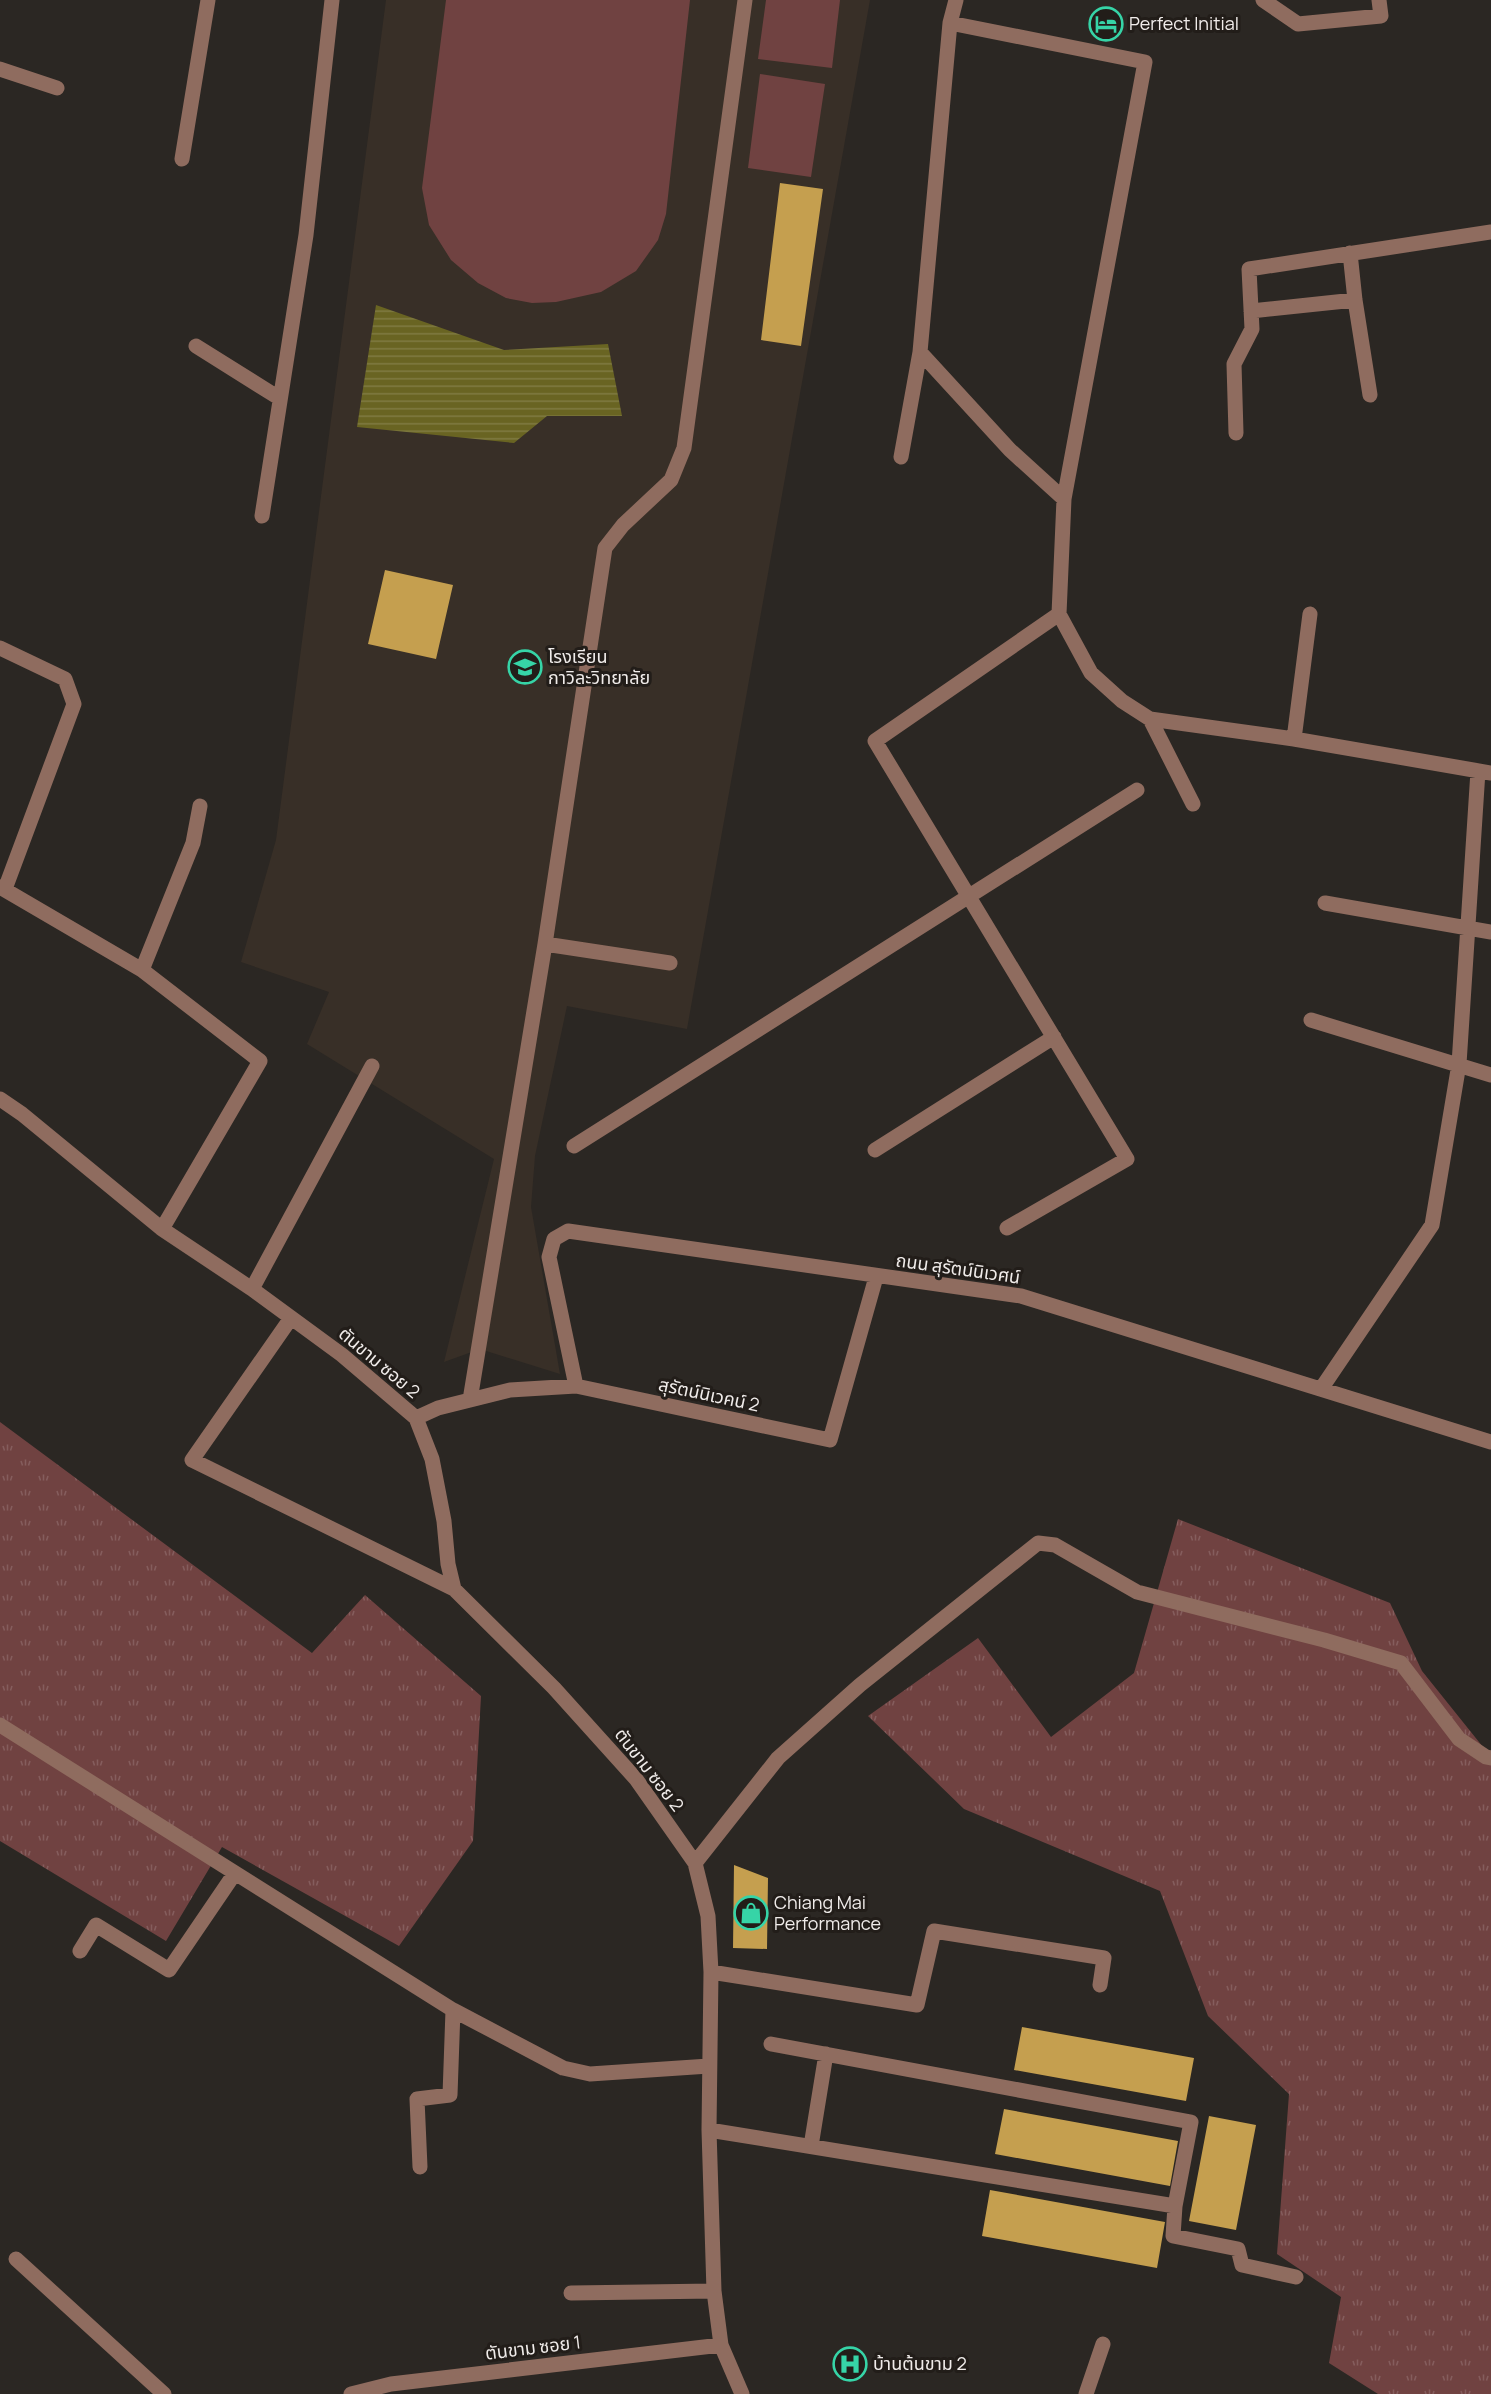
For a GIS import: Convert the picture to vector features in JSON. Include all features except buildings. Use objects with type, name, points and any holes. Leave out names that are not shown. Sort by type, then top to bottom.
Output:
[{"type":"street","points":[[182,159],[208,0]]},
{"type":"street","points":[[262,516],[306,236],[332,0]]},
{"type":"street","points":[[471,1400],[545,944],[605,548],[622,525],[671,480],[684,448],[745,0]]},
{"type":"street","points":[[901,457],[920,352],[950,23],[956,0]]},
{"type":"street","points":[[1263,0],[1298,24],[1381,16],[1379,0]]},
{"type":"street","points":[[950,23],[1145,62],[1064,499],[1059,614],[1090,673],[1122,701],[1150,719],[1294,739],[1484,772],[1466,927],[1459,1065],[1432,1225],[1321,1389]]},
{"type":"street","points":[[0,69],[57,88]]},
{"type":"street","points":[[1236,433],[1234,363],[1252,329],[1249,269],[1491,232]]},
{"type":"street","points":[[1350,253],[1370,395]]},
{"type":"street","points":[[1251,311],[1355,300]]},
{"type":"street","points":[[196,346],[279,398]]},
{"type":"street","points":[[920,352],[1010,450],[1064,499]]},
{"type":"street","points":[[1007,1228],[1127,1159],[874,741],[1059,614]]},
{"type":"street","points":[[1294,739],[1310,614]]},
{"type":"street","points":[[0,648],[65,679],[74,704],[2,888],[141,970],[260,1061],[162,1229]]},
{"type":"street","points":[[1150,719],[1193,804]]},
{"type":"street","points":[[574,1146],[1137,790]]},
{"type":"street","points":[[141,970],[193,843],[201,806]]},
{"type":"street","points":[[1325,903],[1491,932]]},
{"type":"street","points":[[545,944],[670,963]]},
{"type":"street","points":[[1311,1020],[1491,1075]]},
{"type":"street","points":[[875,1150],[1054,1037]]},
{"type":"street","points":[[252,1289],[372,1066]]},
{"type":"street","name":"ตันขาม ซอย 2","points":[[0,1099],[22,1114],[162,1229],[252,1289],[342,1355],[416,1418],[432,1459],[444,1521],[447,1564],[454,1589],[554,1688],[636,1779],[695,1863]]},
{"type":"street","name":"ถนน สุรัตน์นิเวศน์","points":[[576,1386],[549,1257],[554,1239],[568,1231],[876,1277],[1022,1296],[1491,1442]]},
{"type":"street","name":"สุรัตน์นิเวคน์ 2","points":[[416,1418],[438,1408],[510,1390],[576,1386],[830,1440],[876,1277]]},
{"type":"street","points":[[291,1318],[192,1460],[454,1589]]},
{"type":"street","points":[[742,2394],[721,2345],[714,2291],[709,2130],[711,1972],[708,1916],[695,1863],[778,1758],[860,1685],[1038,1543],[1055,1545],[1137,1593],[1324,1640],[1401,1663],[1459,1739],[1491,1758]]},
{"type":"street","points":[[0,1725],[453,2010],[563,2068],[590,2074],[709,2067]]},
{"type":"street","points":[[80,1951],[96,1925],[169,1970],[236,1873]]},
{"type":"street","points":[[711,1972],[917,2005],[934,1931],[1104,1958],[1100,1985]]},
{"type":"street","points":[[420,2167],[417,2099],[450,2095],[453,2010]]},
{"type":"street","points":[[771,2044],[1191,2122],[1176,2205],[1173,2236],[1238,2249],[1242,2265],[1296,2277]]},
{"type":"street","points":[[811,2146],[826,2054]]},
{"type":"street","points":[[709,2130],[1176,2205]]},
{"type":"street","points":[[16,2259],[164,2394]]},
{"type":"street","points":[[571,2293],[714,2291]]},
{"type":"street","points":[[1086,2394],[1103,2344]]},
{"type":"street","name":"ตันขาม ซอย 1","points":[[351,2394],[391,2384],[721,2345]]},
{"type":"shaded area","name":"โรงเรียน กาวิละวิทยาลัย","points":[[386,0],[870,0],[687,1029],[567,1006],[535,1156],[531,1207],[560,1374],[480,1349],[444,1362],[494,1159],[307,1044],[329,992],[241,962],[276,840]]},
{"type":"shaded area","points":[[376,305],[504,350],[608,344],[622,416],[547,416],[514,443],[357,427]]},
{"type":"green space","points":[[446,0],[690,0],[666,214],[658,240],[636,271],[601,292],[556,302],[532,303],[506,298],[478,283],[451,260],[429,225],[422,188]]},
{"type":"green space","points":[[766,0],[840,0],[832,68],[758,59]]},
{"type":"green space","points":[[760,74],[825,84],[811,177],[748,168]]},
{"type":"green space","points":[[0,1422],[312,1653],[365,1595],[481,1696],[473,1841],[399,1946],[222,1847],[166,1941],[0,1841]]},
{"type":"green space","points":[[1178,1519],[1390,1603],[1422,1671],[1487,1752],[1491,1751],[1491,2394],[1378,2394],[1329,2363],[1341,2297],[1277,2254],[1289,2094],[1208,2016],[1160,1891],[964,1809],[868,1716],[978,1638],[1051,1737],[1134,1673]]},
{"type":"place","name":"Perfect Initial","points":[[1106,24]]},
{"type":"place","name":"โรงเรียน กาวิละวิทยาลัย","points":[[525,667]]},
{"type":"place","name":"Chiang Mai Performance","points":[[751,1913]]},
{"type":"place","name":"บ้านต้นขาม 2","points":[[850,2364]]}]
